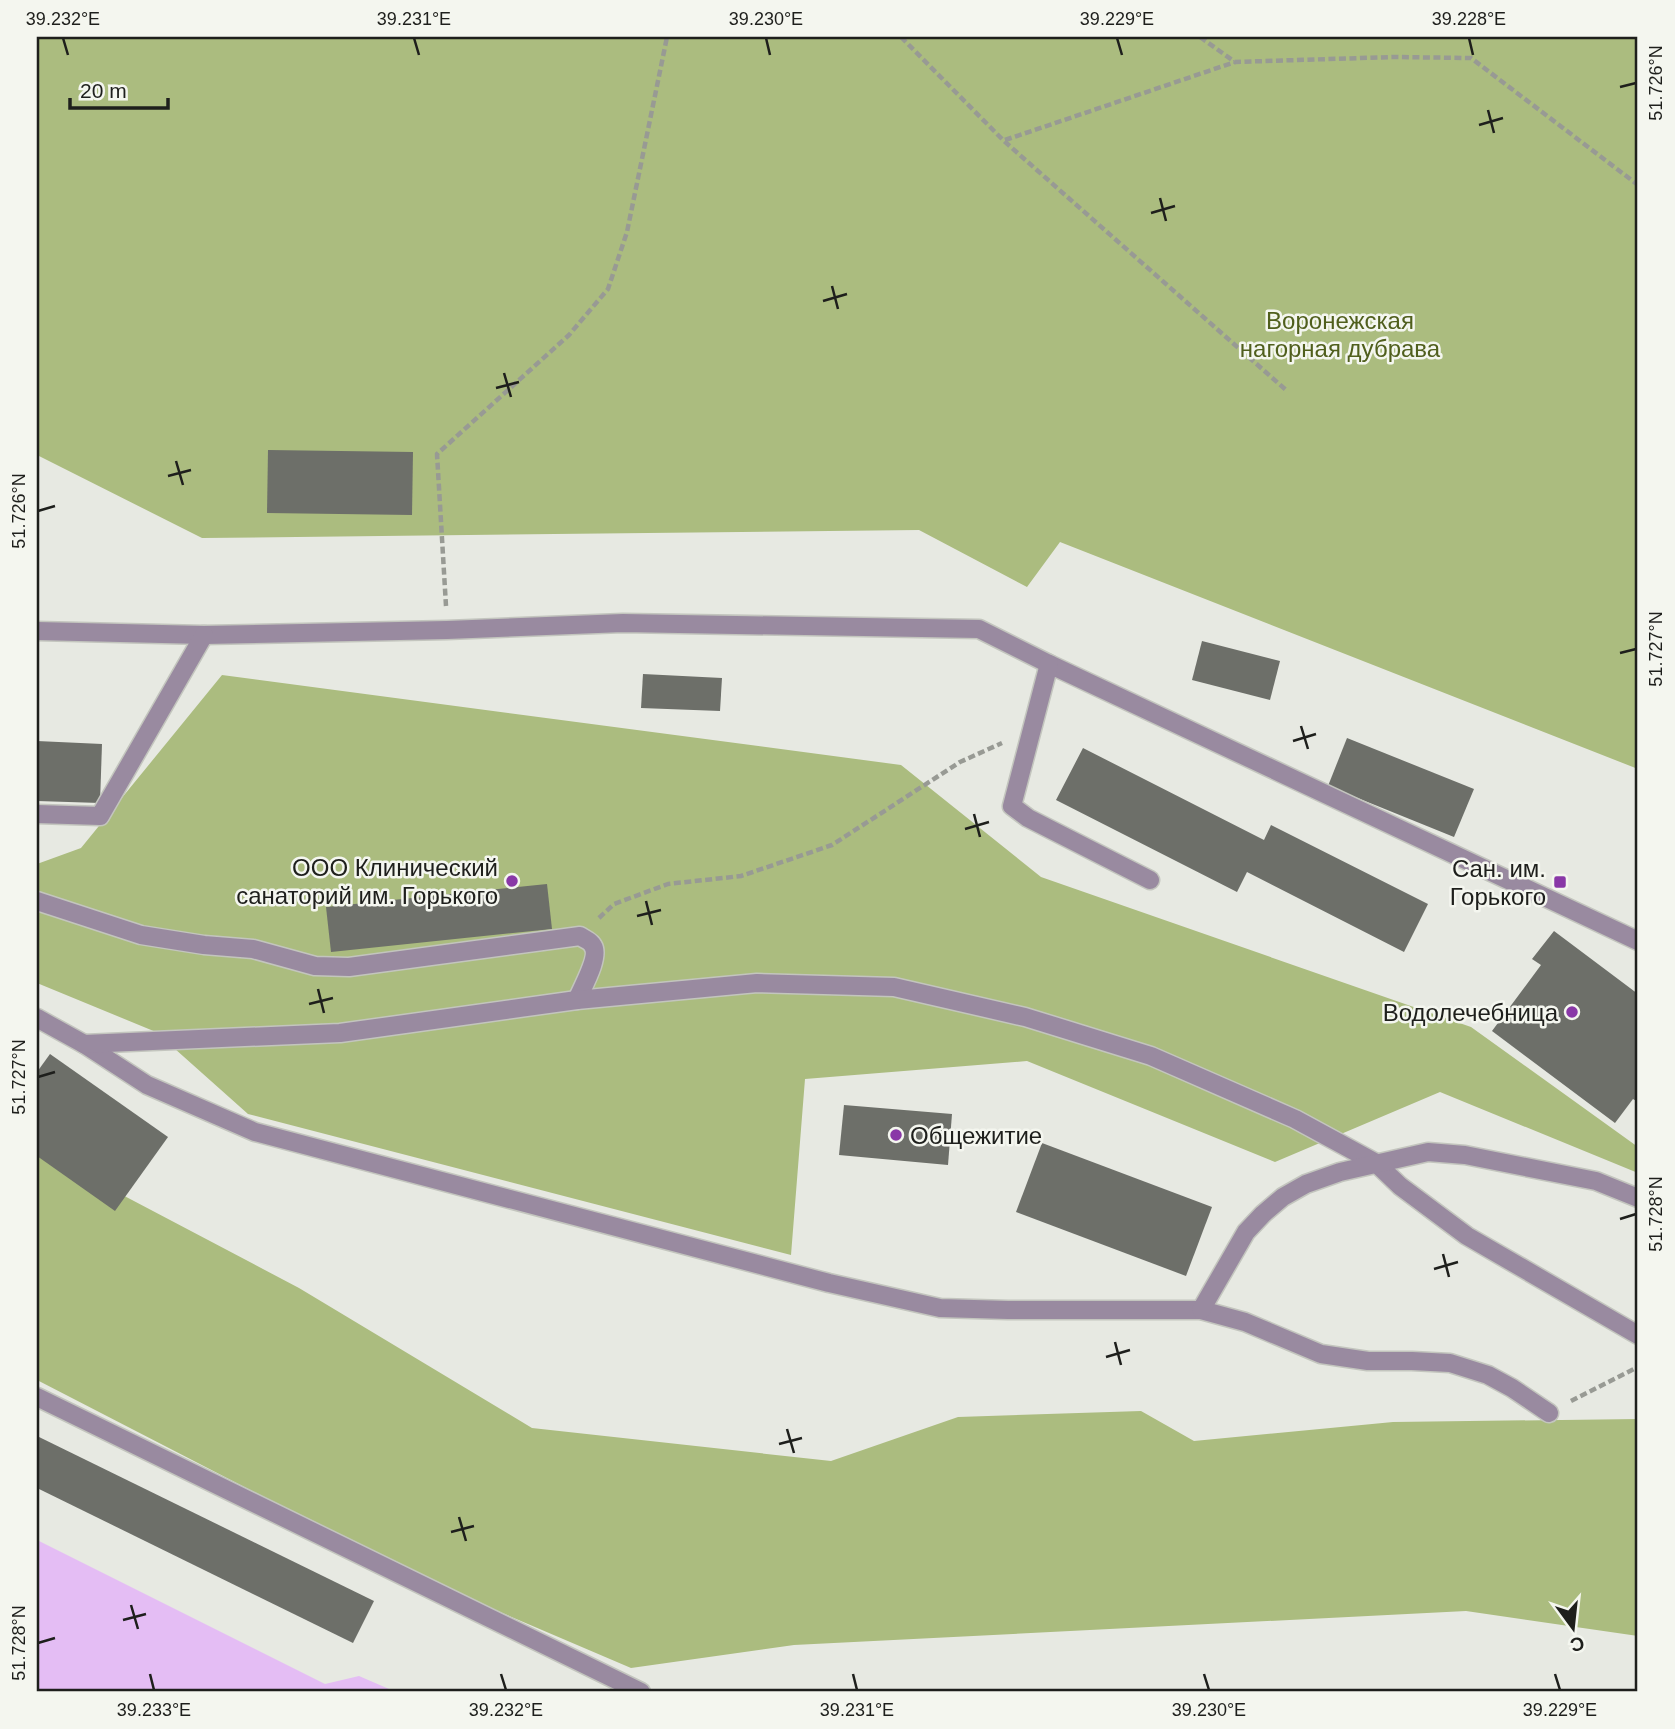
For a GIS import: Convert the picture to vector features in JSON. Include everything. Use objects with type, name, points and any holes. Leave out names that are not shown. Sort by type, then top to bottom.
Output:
[{"type":"street","points":[[37,631],[204,635],[623,623],[979,629],[1638,941]]},
{"type":"street","points":[[37,814],[100,816],[204,635]]},
{"type":"street","points":[[1049,664],[1012,806],[1028,818],[1150,880]]},
{"type":"street","points":[[37,901],[141,935],[204,945],[253,949],[315,966],[349,967],[580,936],[592,943],[595,958],[577,1000]]},
{"type":"street","points":[[84,1044],[340,1033],[577,1000],[757,983],[894,987],[1025,1017],[1151,1056],[1296,1119],[1376,1163],[1400,1186],[1467,1236],[1638,1335]]},
{"type":"street","points":[[37,1018],[84,1044],[147,1085],[255,1132],[829,1283],[940,1308],[1201,1310],[1245,1322],[1321,1354],[1368,1361],[1450,1363],[1488,1375],[1549,1413]]},
{"type":"street","points":[[1201,1310],[1246,1233],[1263,1214],[1283,1197],[1306,1184],[1340,1172],[1428,1152],[1465,1154],[1596,1181],[1638,1198]]},
{"type":"street","points":[[37,1398],[641,1692]]},
{"type":"path","points":[[447,630],[437,454],[569,335],[608,289],[627,232],[667,37]]},
{"type":"path","points":[[901,37],[1004,141],[1286,390]]},
{"type":"path","points":[[1200,37],[1236,62]]},
{"type":"path","points":[[1004,141],[1236,62],[1393,57],[1471,58],[1638,186]]},
{"type":"path","points":[[580,936],[614,904],[668,884],[741,876],[832,845],[960,762],[1032,730]]},
{"type":"path","points":[[1549,1413],[1638,1367]]},
{"type":"green space","name":"Воронежская нагорная дубрава","points":[[37,37],[1638,37],[1638,769],[1060,542],[1027,587],[919,530],[202,538],[37,455]]},
{"type":"green space","points":[[222,675],[901,765],[1041,877],[1471,1027],[1638,1147],[1638,1173],[1440,1092],[1275,1162],[1027,1061],[805,1079],[791,1255],[248,1114],[156,1032],[37,983],[37,864],[81,848]]},
{"type":"green space","points":[[37,1150],[299,1288],[532,1428],[831,1461],[958,1417],[1141,1411],[1194,1441],[1393,1422],[1638,1419],[1638,1636],[1466,1611],[794,1645],[631,1668],[425,1580],[37,1380]]},
{"type":"shaded area","points":[[37,1540],[325,1684],[359,1676],[396,1692],[37,1692]]},
{"type":"building","points":[[268,450],[413,452],[412,515],[267,513]]},
{"type":"building","points":[[1202,641],[1280,661],[1270,700],[1192,680]]},
{"type":"building","points":[[643,674],[722,678],[720,711],[641,708]]},
{"type":"building","points":[[1347,738],[1474,789],[1454,837],[1328,786]]},
{"type":"building","points":[[37,741],[102,744],[100,803],[37,801]]},
{"type":"building","points":[[1083,748],[1264,840],[1271,825],[1428,904],[1404,952],[1247,872],[1237,892],[1056,800]]},
{"type":"building","points":[[547,884],[552,929],[331,952],[326,907]]},
{"type":"building","name":"Водолечебница","points":[[1554,931],[1638,994],[1638,1102],[1633,1099],[1615,1123],[1492,1031],[1541,965],[1532,959]]},
{"type":"building","points":[[50,1054],[168,1137],[115,1211],[37,1156],[37,1072]]},
{"type":"building","name":"Общежитие","points":[[844,1105],[952,1114],[948,1165],[839,1155]]},
{"type":"building","points":[[1042,1143],[1212,1207],[1186,1276],[1016,1212]]},
{"type":"building","points":[[37,1436],[374,1601],[353,1643],[37,1488]]},
{"type":"place","name":"ООО Клинический санаторий им. Горького","points":[[512,881]]},
{"type":"place","name":"Сан. им. Горького","points":[[1560,882]]},
{"type":"place","name":"Водолечебница","points":[[1572,1012]]},
{"type":"place","name":"Общежитие","points":[[896,1135]]}]
